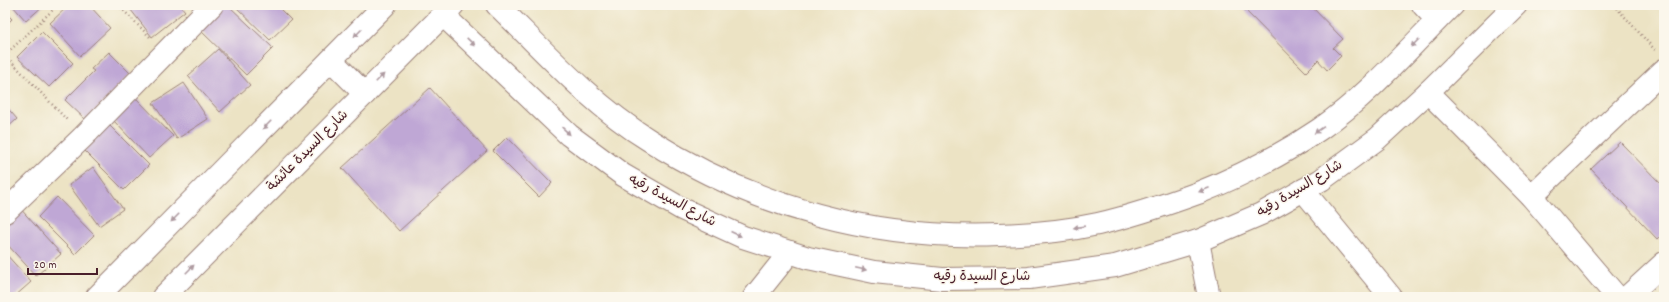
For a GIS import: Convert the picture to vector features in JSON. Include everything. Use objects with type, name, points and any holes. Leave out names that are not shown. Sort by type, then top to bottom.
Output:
[{"type":"street","points":[[5,212],[83,137],[212,5]]},
{"type":"street","points":[[97,297],[385,5]]},
{"type":"street","points":[[497,5],[594,100],[648,139],[706,173],[767,199],[831,219],[896,231],[963,236],[1030,234],[1096,224],[1160,207],[1223,183],[1274,158],[1321,128],[1365,93],[1430,13],[1452,5]]},
{"type":"street","name":"شارع السيدة رقيه","points":[[448,10],[569,135],[623,175],[682,209],[744,237],[808,258],[874,272],[942,279],[1028,278],[1114,266],[1198,241],[1261,214],[1321,180],[1377,139],[1428,92],[1516,5]]},
{"type":"street","name":"شارع السيدة عائشة","points":[[162,297],[448,10]]},
{"type":"street","points":[[331,60],[365,94]]},
{"type":"street","points":[[1531,196],[1662,62]]},
{"type":"street","points":[[1428,92],[1531,196],[1617,297]]},
{"type":"street","points":[[1303,190],[1382,294]]},
{"type":"street","points":[[1198,241],[1209,297]]},
{"type":"street","points":[[754,297],[790,252]]},
{"type":"street","points":[[1627,297],[1664,263]]},
{"type":"path","points":[[58,5],[5,55],[83,137]]},
{"type":"path","points":[[118,5],[135,24],[167,52]]},
{"type":"path","points":[[1614,5],[1662,62]]},
{"type":"building","points":[[12,5],[44,5],[26,21]]},
{"type":"building","points":[[69,5],[89,5],[110,28],[80,56],[50,23]]},
{"type":"building","points":[[127,5],[180,5],[185,11],[152,37]]},
{"type":"building","points":[[222,5],[228,5],[273,48],[246,75],[199,29]]},
{"type":"building","points":[[234,5],[276,5],[291,20],[270,40]]},
{"type":"building","points":[[286,5],[296,5],[291,9]]},
{"type":"building","points":[[1240,5],[1310,5],[1343,39],[1333,48],[1341,56],[1327,70],[1318,60],[1306,72]]},
{"type":"building","points":[[5,12],[12,19],[5,26]]},
{"type":"building","points":[[42,32],[73,63],[49,87],[17,57]]},
{"type":"building","points":[[218,49],[250,85],[220,112],[188,76]]},
{"type":"building","points":[[109,52],[131,74],[86,120],[65,100],[94,71],[91,69]]},
{"type":"building","points":[[184,83],[208,119],[177,139],[153,103]]},
{"type":"building","points":[[430,88],[487,151],[399,231],[342,168]]},
{"type":"building","points":[[136,98],[173,136],[149,158],[113,120]]},
{"type":"building","points":[[5,105],[17,119],[5,130]]},
{"type":"building","points":[[109,125],[149,165],[124,190],[84,150]]},
{"type":"building","points":[[507,137],[552,183],[539,197],[493,151]]},
{"type":"building","points":[[1620,142],[1664,187],[1664,232],[1657,239],[1591,169]]},
{"type":"building","points":[[93,167],[123,209],[99,226],[69,185]]},
{"type":"building","points":[[57,197],[94,235],[75,254],[38,217]]},
{"type":"building","points":[[18,206],[61,254],[36,276],[5,242],[5,218]]},
{"type":"building","points":[[5,253],[31,282],[14,297],[5,297]]}]
